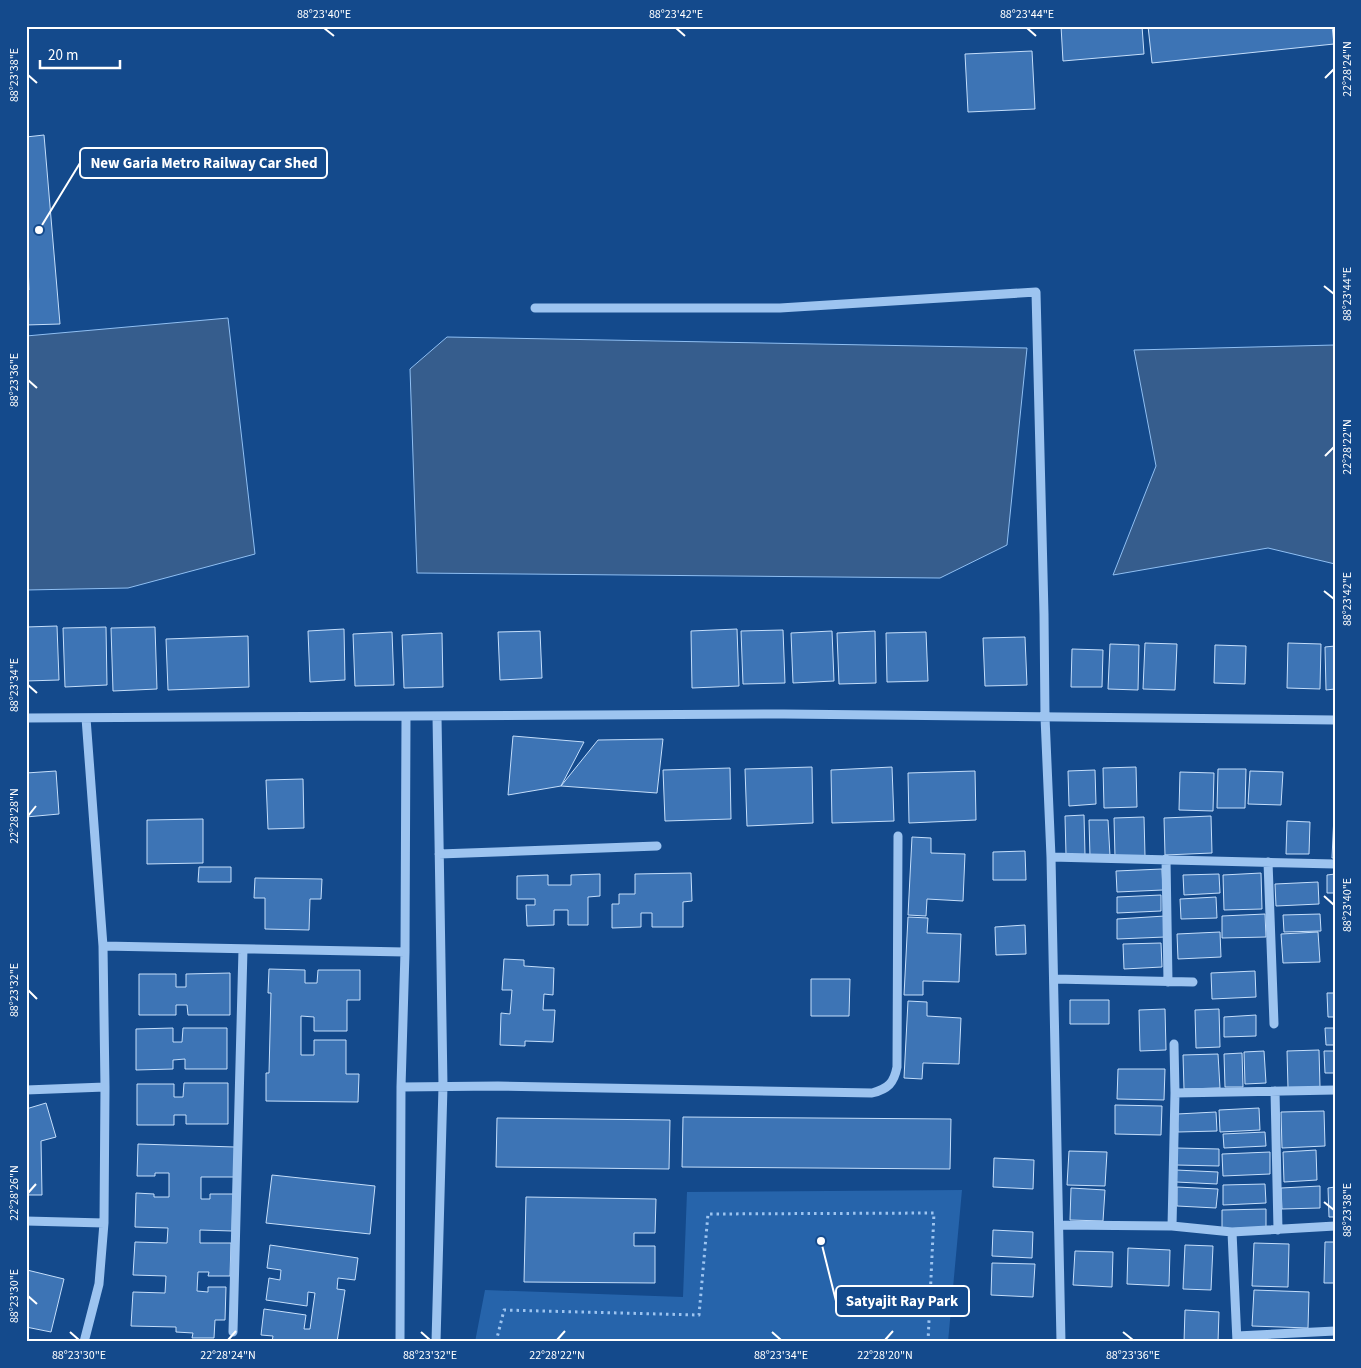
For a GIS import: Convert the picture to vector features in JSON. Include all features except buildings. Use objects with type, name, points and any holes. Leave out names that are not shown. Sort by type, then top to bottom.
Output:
[{"type":"street","points":[[534,308],[780,308],[1036,292],[1045,717],[1054,979],[1061,1342]]},
{"type":"street","points":[[26,718],[784,714],[1335,720]]},
{"type":"street","points":[[436,1342],[443,1086],[437,716]]},
{"type":"street","points":[[400,1342],[406,717]]},
{"type":"street","points":[[84,1342],[99,1284],[104,1223],[105,1087],[103,946],[86,718]]},
{"type":"street","points":[[401,1087],[498,1086],[872,1092],[883,1090],[890,1086],[895,1078],[897,1067],[898,836]]},
{"type":"street","points":[[439,854],[657,846]]},
{"type":"street","points":[[1051,858],[1335,864]]},
{"type":"street","points":[[1166,859],[1168,982]]},
{"type":"street","points":[[1268,862],[1274,1024]]},
{"type":"street","points":[[103,946],[405,952]]},
{"type":"street","points":[[233,1332],[242,949]]},
{"type":"street","points":[[1054,979],[1193,982]]},
{"type":"street","points":[[1172,1226],[1175,1093],[1174,1044]]},
{"type":"street","points":[[26,1090],[105,1087]]},
{"type":"street","points":[[1175,1093],[1335,1090]]},
{"type":"street","points":[[1275,1091],[1278,1230]]},
{"type":"street","points":[[26,1221],[104,1223]]},
{"type":"street","points":[[1059,1225],[1172,1226],[1232,1232],[1335,1226]]},
{"type":"street","points":[[1232,1232],[1237,1339],[1335,1331]]},
{"type":"path","points":[[496,1342],[504,1310],[699,1315],[708,1214],[934,1213],[928,1342]]},
{"type":"shaded area","points":[[228,318],[255,554],[128,588],[26,590],[26,336]]},
{"type":"shaded area","points":[[447,337],[1027,348],[1007,545],[940,578],[417,573],[410,369]]},
{"type":"shaded area","points":[[1335,345],[1335,564],[1268,548],[1113,575],[1156,466],[1134,350]]},
{"type":"shaded area","points":[[962,1190],[948,1342],[475,1342],[485,1290],[683,1297],[687,1192]]},
{"type":"place","name":"New Garia Metro Railway Car Shed","points":[[39,230]]},
{"type":"place","name":"Satyajit Ray Park","points":[[821,1241]]}]
